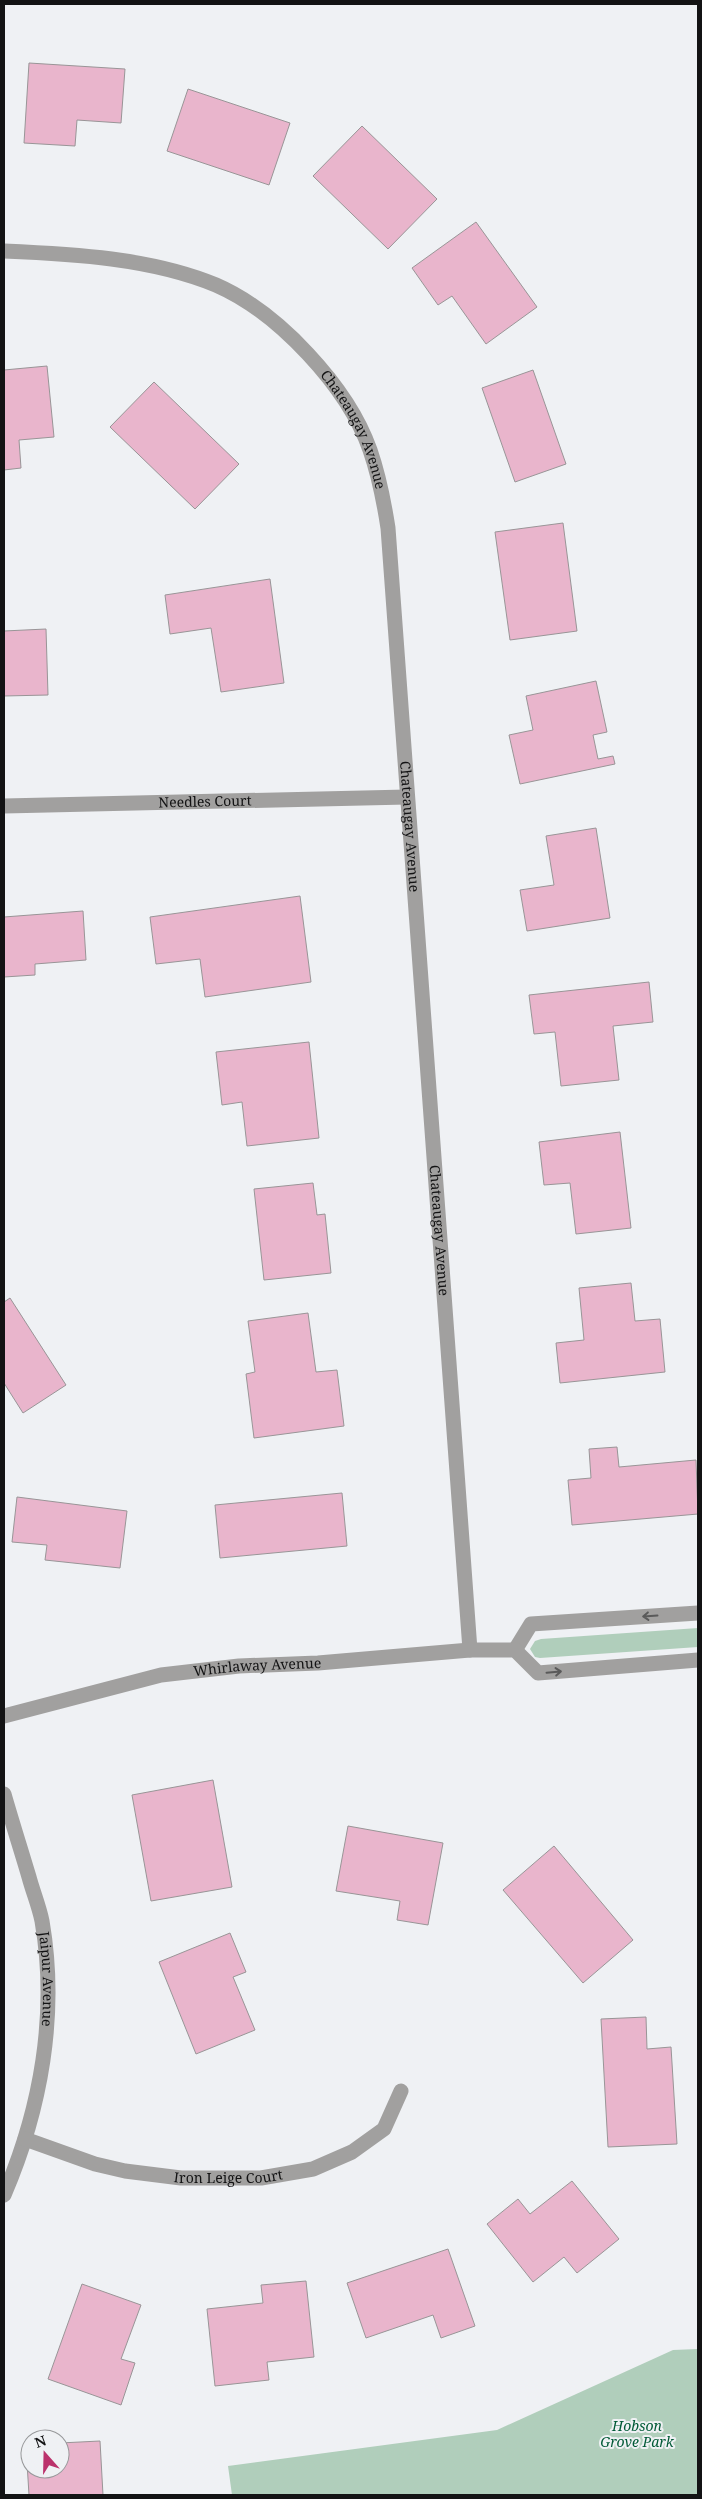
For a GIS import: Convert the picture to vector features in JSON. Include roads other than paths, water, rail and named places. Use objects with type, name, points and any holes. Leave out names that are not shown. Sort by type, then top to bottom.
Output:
[{"type":"street","name":"Chateaugay Avenue","points":[[4,251],[51,253],[131,263],[180,273],[217,286],[253,306],[291,337],[324,372],[357,421],[370,450],[382,491],[388,528],[470,1650]]},
{"type":"street","name":"Needles Court","points":[[4,806],[407,797]]},
{"type":"street","points":[[698,1613],[531,1624],[514,1650],[538,1673],[698,1660]]},
{"type":"street","name":"Whirlaway Avenue","points":[[4,1716],[161,1675],[239,1666],[318,1663],[470,1650],[514,1650]]},
{"type":"street","name":"Jaipur Avenue","points":[[4,1794],[42,1920],[48,1977],[46,2040],[38,2094],[19,2161],[4,2195]]},
{"type":"street","name":"Iron Leige Court","points":[[25,2139],[95,2164],[124,2172],[181,2178],[261,2178],[313,2169],[352,2152],[384,2129],[401,2091]]},
{"type":"park label","name":"Hobson Grove Park","points":[[637,2434]]}]
